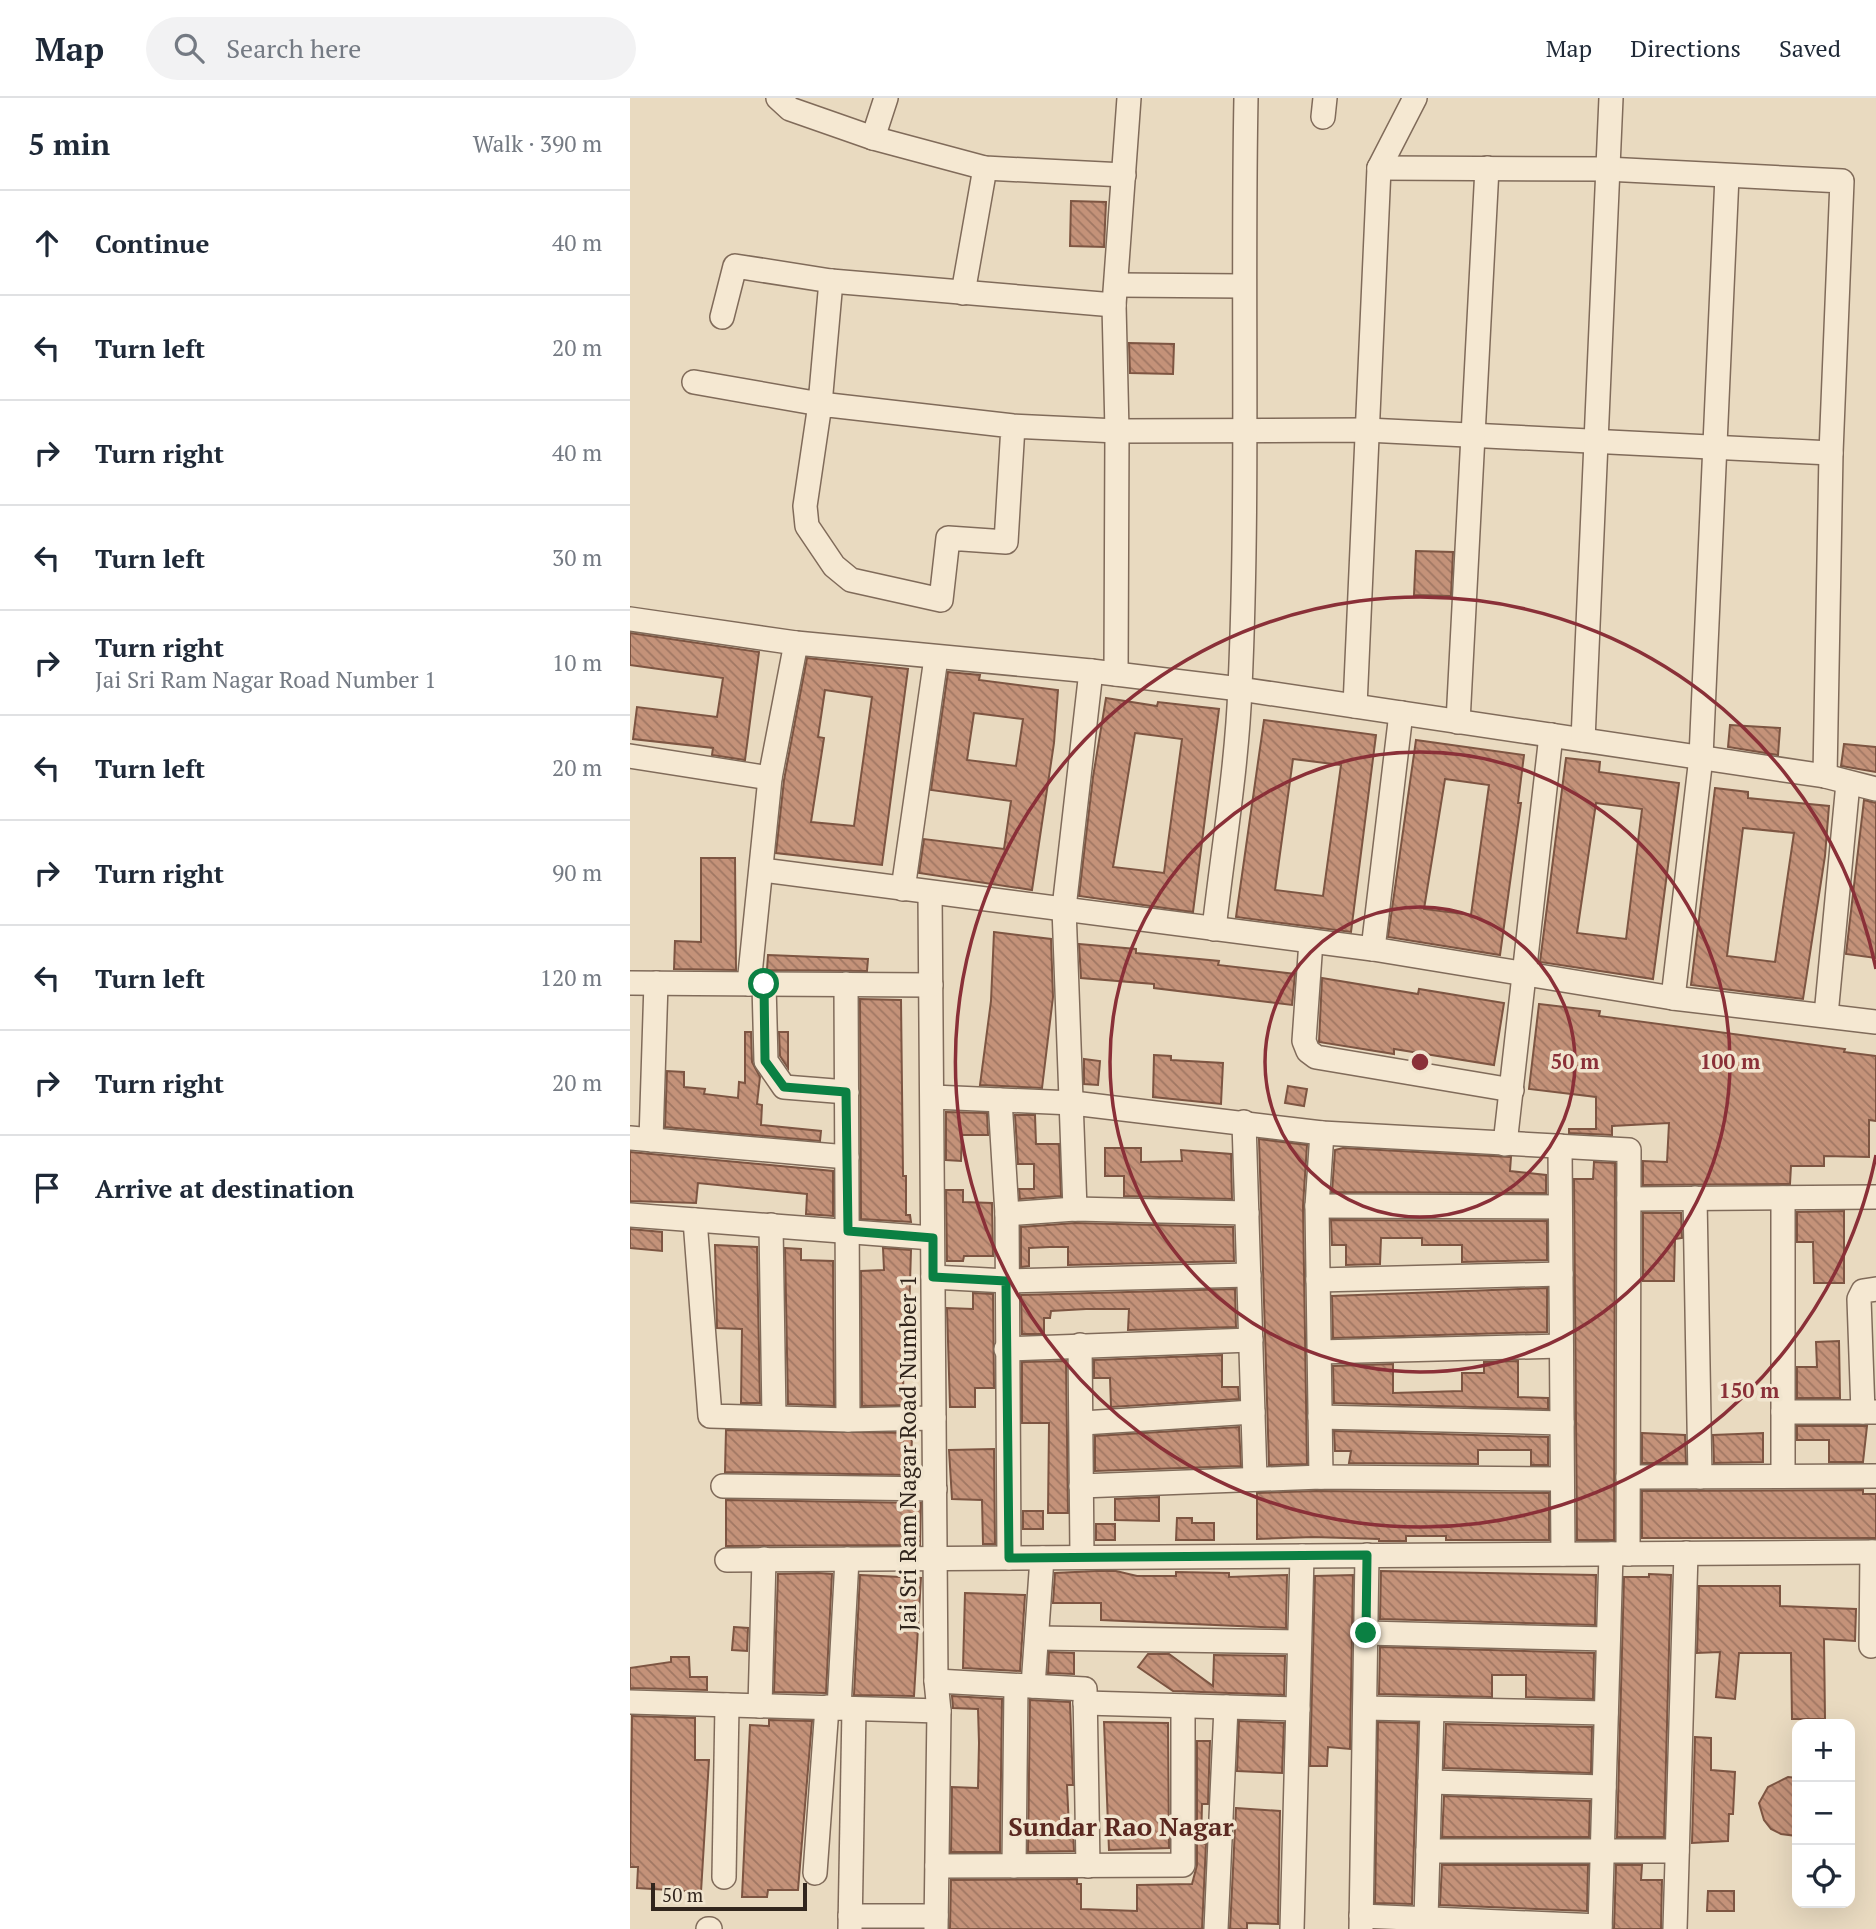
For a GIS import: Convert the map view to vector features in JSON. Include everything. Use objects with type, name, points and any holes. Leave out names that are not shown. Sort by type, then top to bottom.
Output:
[{"type":"street","points":[[778,98],[790,109],[873,138],[985,168],[1124,175]]},
{"type":"street","points":[[873,138],[886,98]]},
{"type":"street","points":[[1116,674],[1116,295],[1129,98]]},
{"type":"street","points":[[1214,929],[1240,690],[1247,431],[1242,286],[1246,98]]},
{"type":"street","points":[[1355,706],[1380,168],[1415,98]]},
{"type":"street","points":[[1583,740],[1611,98]]},
{"type":"street","points":[[963,293],[985,168]]},
{"type":"street","points":[[1380,168],[1606,169],[1842,181],[1831,453],[1825,776]]},
{"type":"street","points":[[1458,722],[1487,168]]},
{"type":"street","points":[[1673,998],[1701,757],[1727,176]]},
{"type":"street","points":[[722,317],[734,266],[831,281],[963,293],[1116,295],[1242,286]]},
{"type":"street","points":[[831,281],[820,404],[805,506],[807,526],[834,566],[851,580],[941,600],[948,538],[1006,542],[1013,426]]},
{"type":"street","points":[[694,382],[820,404],[1013,426],[1117,431],[1367,430],[1831,453]]},
{"type":"street","points":[[630,619],[796,643],[1091,671],[1240,690],[1825,776],[1876,789]]},
{"type":"street","points":[[796,643],[770,778],[762,870],[757,984],[765,1061],[784,1087],[846,1092]]},
{"type":"street","points":[[903,889],[936,658]]},
{"type":"street","points":[[1075,1209],[1064,908],[1091,671]]},
{"type":"street","points":[[1373,949],[1401,713]]},
{"type":"street","points":[[1505,1144],[1551,736]]},
{"type":"street","points":[[630,756],[770,778]]},
{"type":"street","points":[[1826,1015],[1849,783]]},
{"type":"street","points":[[762,870],[1373,949],[1673,998],[1876,1022]]},
{"type":"street","name":"Jai Sri Ram Nagar Road Number 1","points":[[930,893],[936,1681],[939,1711],[936,1922]]},
{"type":"street","points":[[1311,941],[1304,1041],[1308,1051],[1316,1057],[1511,1090]]},
{"type":"street","points":[[630,983],[930,985]]},
{"type":"street","points":[[656,983],[640,1139],[847,1157]]},
{"type":"street","points":[[846,984],[848,1420]]},
{"type":"street","points":[[933,1097],[1073,1103],[1322,1133],[1629,1150],[1628,1477],[1608,1639],[1600,1927],[1426,1919],[1361,1922],[1367,1555]]},
{"type":"street","points":[[1000,1100],[1007,1214],[1009,1558]]},
{"type":"street","points":[[1244,1122],[1255,1479]]},
{"type":"street","points":[[1321,1477],[1317,1206],[1322,1133]]},
{"type":"street","points":[[1560,1146],[1563,1554]]},
{"type":"street","points":[[1629,1199],[1876,1197]]},
{"type":"street","points":[[1695,1198],[1700,1477]]},
{"type":"street","points":[[1783,1198],[1783,1476]]},
{"type":"street","points":[[1317,1206],[1560,1207]]},
{"type":"street","points":[[1007,1214],[1075,1209],[1247,1213]]},
{"type":"street","points":[[630,1214],[933,1238]]},
{"type":"street","points":[[695,1220],[710,1416],[848,1420],[934,1418]]},
{"type":"street","points":[[771,1225],[774,1417]]},
{"type":"street","points":[[1318,1280],[1561,1274]]},
{"type":"street","points":[[933,1277],[1006,1281],[1249,1275]]},
{"type":"street","points":[[1783,1412],[1869,1412],[1859,1299],[1863,1291],[1876,1289]]},
{"type":"street","points":[[1006,1349],[1251,1340]]},
{"type":"street","points":[[1080,1345],[1083,1423],[1082,1558]]},
{"type":"street","points":[[1319,1352],[1561,1346]]},
{"type":"street","points":[[1083,1423],[1253,1412]]},
{"type":"street","points":[[1320,1417],[1562,1423]]},
{"type":"street","points":[[1628,1477],[1876,1476]]},
{"type":"street","points":[[1081,1486],[1321,1477],[1562,1479]]},
{"type":"street","points":[[723,1486],[935,1489]]},
{"type":"street","points":[[727,1560],[1874,1552],[1871,1646]]},
{"type":"street","points":[[1675,1929],[1686,1553]]},
{"type":"street","points":[[1292,1929],[1302,1556]]},
{"type":"street","points":[[1014,1866],[1025,1686],[1038,1639],[1042,1558]]},
{"type":"street","points":[[760,1706],[764,1559]]},
{"type":"street","points":[[847,1559],[840,1708],[850,1922],[936,1922]]},
{"type":"street","points":[[1366,1633],[1608,1639]]},
{"type":"street","points":[[1038,1639],[1299,1642]]},
{"type":"street","points":[[936,1681],[1085,1689],[1088,1866]]},
{"type":"street","points":[[630,1702],[939,1711]]},
{"type":"street","points":[[1085,1703],[1298,1709]]},
{"type":"street","points":[[724,1877],[727,1705]]},
{"type":"street","points":[[937,1866],[1184,1865],[1183,1706]]},
{"type":"street","points":[[1216,1929],[1226,1707]]},
{"type":"street","points":[[815,1873],[840,1708]]},
{"type":"street","points":[[1365,1708],[1606,1713]]},
{"type":"street","points":[[1426,1919],[1432,1710]]},
{"type":"street","points":[[1430,1782],[1604,1787]]},
{"type":"street","points":[[1428,1851],[1677,1851]]},
{"type":"building","points":[[1071,201],[1106,202],[1104,247],[1070,246]]},
{"type":"building","points":[[1129,343],[1174,344],[1173,374],[1130,373]]},
{"type":"building","points":[[1416,551],[1453,552],[1451,596],[1414,595]]},
{"type":"building","points":[[630,633],[759,652],[745,760],[712,755],[713,748],[633,739],[637,707],[717,717],[723,678],[630,665]]},
{"type":"building","points":[[807,658],[908,669],[882,865],[776,853],[784,780]],"holes":[[[825,690],[872,697],[854,826],[811,822],[824,738],[818,737]]]},
{"type":"building","points":[[948,672],[980,675],[979,680],[1058,690],[1054,743],[1032,890],[919,873],[924,839],[1004,849],[1011,801],[931,790]],"holes":[[[974,713],[1023,719],[1016,766],[967,760]]]},
{"type":"building","points":[[1106,698],[1157,706],[1158,702],[1219,709],[1193,912],[1079,896],[1093,777]],"holes":[[[1135,733],[1182,739],[1164,873],[1113,867]]]},
{"type":"building","points":[[1264,720],[1376,735],[1351,932],[1236,917]],"holes":[[[1293,759],[1341,765],[1323,896],[1275,890]]]},
{"type":"building","points":[[1730,725],[1780,728],[1778,755],[1728,747]]},
{"type":"building","points":[[1416,740],[1524,755],[1518,803],[1521,803],[1500,955],[1388,937]],"holes":[[[1445,779],[1489,785],[1471,915],[1424,909]]]},
{"type":"building","points":[[1844,744],[1876,747],[1876,772],[1841,766]]},
{"type":"building","points":[[1566,758],[1600,762],[1599,772],[1679,783],[1653,979],[1540,962]],"holes":[[[1596,803],[1642,809],[1626,939],[1577,933]]]},
{"type":"building","points":[[1715,788],[1748,792],[1748,798],[1829,806],[1825,856],[1803,999],[1691,985]],"holes":[[[1743,828],[1794,833],[1775,962],[1727,956]]]},
{"type":"building","points":[[1864,800],[1876,803],[1876,958],[1846,954]]},
{"type":"building","points":[[701,858],[735,858],[736,970],[674,969],[675,941],[701,942]]},
{"type":"building","points":[[994,932],[1051,939],[1053,997],[1042,1088],[980,1085],[991,1001]]},
{"type":"building","points":[[1079,944],[1136,949],[1136,953],[1219,961],[1218,965],[1295,974],[1292,1005],[1154,988],[1154,984],[1081,978]]},
{"type":"building","points":[[768,955],[868,959],[867,971],[767,970]]},
{"type":"building","points":[[1322,978],[1418,994],[1419,989],[1504,1003],[1494,1065],[1394,1049],[1394,1054],[1319,1042]]},
{"type":"building","points":[[860,999],[901,1000],[903,1176],[906,1176],[906,1215],[910,1215],[911,1222],[861,1219]]},
{"type":"building","points":[[1539,1004],[1600,1011],[1599,1016],[1845,1049],[1844,1052],[1876,1056],[1876,1121],[1869,1120],[1869,1157],[1824,1156],[1824,1166],[1791,1166],[1790,1184],[1643,1185],[1643,1161],[1667,1162],[1669,1123],[1612,1126],[1612,1135],[1569,1133],[1569,1129],[1596,1129],[1596,1097],[1529,1089]]},
{"type":"building","points":[[745,1032],[751,1032],[752,1062],[760,1077],[757,1104],[762,1105],[761,1125],[821,1131],[820,1141],[665,1127],[667,1071],[684,1072],[684,1087],[705,1089],[704,1094],[738,1098],[739,1082],[745,1083]]},
{"type":"building","points":[[779,1032],[788,1032],[788,1068],[780,1056]]},
{"type":"building","points":[[1154,1055],[1171,1056],[1171,1060],[1223,1063],[1221,1104],[1153,1097]]},
{"type":"building","points":[[1084,1059],[1100,1061],[1098,1085],[1084,1084]]},
{"type":"building","points":[[1288,1086],[1307,1089],[1304,1106],[1285,1103]]},
{"type":"building","points":[[946,1112],[987,1113],[988,1135],[962,1135],[961,1161],[946,1160]]},
{"type":"building","points":[[1015,1115],[1035,1115],[1036,1144],[1059,1144],[1061,1196],[1020,1199],[1019,1189],[1034,1189],[1034,1164],[1018,1164]]},
{"type":"building","points":[[1259,1139],[1307,1145],[1303,1206],[1307,1464],[1269,1465]]},
{"type":"building","points":[[1105,1148],[1141,1148],[1141,1162],[1182,1161],[1181,1150],[1231,1154],[1232,1199],[1124,1196],[1124,1176],[1105,1176]]},
{"type":"building","points":[[1343,1148],[1511,1157],[1510,1171],[1546,1175],[1546,1193],[1332,1192],[1335,1150]]},
{"type":"building","points":[[630,1152],[833,1171],[833,1216],[806,1214],[807,1194],[698,1183],[696,1203],[630,1201]]},
{"type":"building","points":[[1594,1162],[1615,1163],[1614,1540],[1577,1540],[1574,1179],[1593,1179]]},
{"type":"building","points":[[946,1190],[963,1190],[963,1202],[992,1203],[993,1256],[964,1256],[963,1261],[947,1261]]},
{"type":"building","points":[[1844,1211],[1844,1283],[1814,1283],[1813,1242],[1797,1242],[1797,1212]]},
{"type":"building","points":[[1643,1213],[1681,1213],[1682,1238],[1675,1239],[1674,1281],[1643,1281]]},
{"type":"building","points":[[1331,1220],[1547,1221],[1547,1260],[1462,1262],[1462,1245],[1422,1245],[1422,1238],[1381,1238],[1380,1264],[1346,1265],[1346,1245],[1332,1245]]},
{"type":"building","points":[[1075,1223],[1233,1227],[1234,1261],[1068,1265],[1068,1247],[1050,1247],[1029,1248],[1029,1266],[1021,1267],[1021,1227]]},
{"type":"building","points":[[630,1229],[662,1232],[662,1251],[630,1248]]},
{"type":"building","points":[[715,1245],[757,1247],[760,1403],[741,1403],[742,1329],[717,1328]]},
{"type":"building","points":[[785,1248],[801,1249],[801,1260],[833,1261],[834,1406],[788,1404]]},
{"type":"building","points":[[883,1248],[911,1250],[908,1349],[904,1350],[903,1393],[911,1393],[911,1405],[862,1406],[861,1271],[884,1270]]},
{"type":"building","points":[[1547,1288],[1547,1332],[1333,1338],[1332,1296]]},
{"type":"building","points":[[1235,1289],[1236,1327],[1128,1330],[1129,1309],[1086,1309],[1051,1311],[1050,1318],[1044,1318],[1044,1334],[1022,1334],[1021,1295]]},
{"type":"building","points":[[973,1293],[993,1294],[994,1388],[975,1388],[975,1407],[950,1407],[947,1308],[973,1309]]},
{"type":"building","points":[[1839,1341],[1840,1398],[1797,1398],[1797,1367],[1817,1367],[1816,1342]]},
{"type":"building","points":[[1222,1355],[1222,1387],[1238,1387],[1239,1399],[1111,1407],[1110,1378],[1094,1378],[1094,1360]]},
{"type":"building","points":[[1066,1361],[1068,1513],[1048,1513],[1049,1423],[1022,1423],[1022,1362]]},
{"type":"building","points":[[1518,1361],[1518,1397],[1548,1398],[1548,1409],[1334,1403],[1333,1366],[1393,1364],[1393,1393],[1462,1391],[1462,1373],[1484,1373],[1484,1362]]},
{"type":"building","points":[[1797,1426],[1867,1426],[1863,1462],[1829,1462],[1829,1440],[1797,1440]]},
{"type":"building","points":[[1239,1427],[1241,1466],[1095,1471],[1095,1436]]},
{"type":"building","points":[[726,1430],[912,1433],[911,1475],[725,1472]]},
{"type":"building","points":[[1334,1431],[1548,1437],[1548,1465],[1531,1465],[1531,1450],[1478,1450],[1478,1464],[1349,1463],[1351,1451],[1335,1451]]},
{"type":"building","points":[[1642,1433],[1685,1435],[1686,1463],[1642,1463]]},
{"type":"building","points":[[1763,1433],[1763,1462],[1714,1463],[1713,1435]]},
{"type":"building","points":[[994,1449],[995,1544],[983,1544],[982,1500],[952,1499],[949,1450]]},
{"type":"building","points":[[1863,1490],[1863,1494],[1876,1494],[1876,1538],[1642,1538],[1642,1491]]},
{"type":"building","points":[[1257,1493],[1549,1493],[1549,1540],[1446,1540],[1446,1536],[1406,1536],[1406,1541],[1313,1537],[1257,1539]]},
{"type":"building","points":[[1159,1497],[1159,1521],[1115,1520],[1115,1499]]},
{"type":"building","points":[[726,1500],[921,1503],[920,1545],[726,1546]]},
{"type":"building","points":[[1023,1511],[1043,1511],[1043,1529],[1023,1529]]},
{"type":"building","points":[[1177,1518],[1192,1518],[1192,1523],[1214,1523],[1214,1540],[1176,1540]]},
{"type":"building","points":[[1096,1524],[1115,1524],[1115,1540],[1096,1540]]},
{"type":"building","points":[[1116,1571],[1137,1576],[1176,1576],[1176,1572],[1229,1573],[1229,1577],[1287,1575],[1286,1628],[1101,1620],[1101,1603],[1053,1603],[1055,1573]]},
{"type":"building","points":[[1381,1571],[1596,1575],[1595,1625],[1380,1619]]},
{"type":"building","points":[[778,1574],[832,1574],[826,1693],[774,1692]]},
{"type":"building","points":[[1649,1574],[1671,1575],[1664,1837],[1617,1837],[1624,1577],[1649,1577]]},
{"type":"building","points":[[860,1575],[921,1578],[914,1696],[854,1695]]},
{"type":"building","points":[[1353,1575],[1350,1749],[1328,1747],[1327,1766],[1310,1766],[1315,1576]]},
{"type":"building","points":[[1699,1586],[1780,1586],[1780,1606],[1856,1609],[1855,1641],[1824,1639],[1825,1719],[1792,1719],[1791,1653],[1739,1653],[1735,1699],[1716,1697],[1720,1652],[1697,1653]]},
{"type":"building","points":[[965,1593],[1025,1595],[1020,1671],[963,1668]]},
{"type":"building","points":[[734,1627],[748,1628],[747,1651],[732,1650]]},
{"type":"building","points":[[1380,1647],[1594,1653],[1593,1699],[1526,1697],[1526,1675],[1492,1675],[1492,1697],[1379,1694]]},
{"type":"building","points":[[1049,1652],[1074,1653],[1074,1674],[1048,1673]]},
{"type":"building","points":[[1148,1654],[1169,1654],[1213,1686],[1214,1655],[1285,1656],[1284,1695],[1173,1691],[1138,1667]]},
{"type":"building","points":[[671,1657],[689,1657],[690,1677],[707,1677],[707,1690],[630,1688],[630,1668],[671,1662]]},
{"type":"building","points":[[952,1696],[1002,1699],[1000,1852],[951,1852],[952,1787],[978,1788],[979,1743],[978,1709],[953,1708]]},
{"type":"building","points":[[1030,1700],[1070,1702],[1073,1785],[1067,1785],[1069,1828],[1073,1829],[1074,1851],[1028,1852]]},
{"type":"building","points":[[632,1716],[695,1718],[695,1760],[709,1760],[701,1892],[637,1888],[638,1867],[630,1867]]},
{"type":"building","points":[[769,1720],[812,1721],[798,1890],[768,1890],[767,1897],[742,1897],[750,1725],[769,1726]]},
{"type":"building","points":[[1239,1721],[1284,1723],[1282,1773],[1237,1771]]},
{"type":"building","points":[[1104,1722],[1168,1723],[1169,1848],[1109,1850]]},
{"type":"building","points":[[1378,1722],[1418,1723],[1412,1904],[1375,1903]]},
{"type":"building","points":[[1446,1724],[1592,1727],[1591,1773],[1444,1768]]},
{"type":"building","points":[[1695,1737],[1711,1738],[1711,1770],[1735,1772],[1733,1814],[1729,1814],[1728,1841],[1692,1843]]},
{"type":"building","points":[[1197,1741],[1210,1741],[1208,1804],[1202,1804],[1201,1843],[1206,1844],[1202,1929],[950,1929],[951,1880],[1077,1879],[1077,1884],[1081,1884],[1081,1909],[1137,1911],[1137,1885],[1192,1884],[1197,1865]]},
{"type":"building","points":[[1792,1777],[1792,1835],[1771,1829],[1764,1820],[1759,1803],[1768,1787]]},
{"type":"building","points":[[1444,1796],[1590,1801],[1589,1837],[1442,1837]]},
{"type":"building","points":[[1236,1808],[1280,1811],[1278,1924],[1247,1923],[1247,1929],[1230,1929]]},
{"type":"building","points":[[1442,1865],[1588,1865],[1587,1911],[1440,1905]]},
{"type":"building","points":[[1616,1865],[1642,1865],[1641,1880],[1662,1880],[1661,1929],[1614,1929]]},
{"type":"building","points":[[1708,1891],[1734,1891],[1734,1911],[1707,1911]]},
{"type":"district","name":"Sundar Rao Nagar","points":[[1121,1827]]},
{"type":"route","points":[[764,984],[765,1061],[784,1087],[846,1092],[848,1231],[933,1238],[933,1277],[1006,1281],[1009,1558],[1367,1555],[1366,1633]]}]
